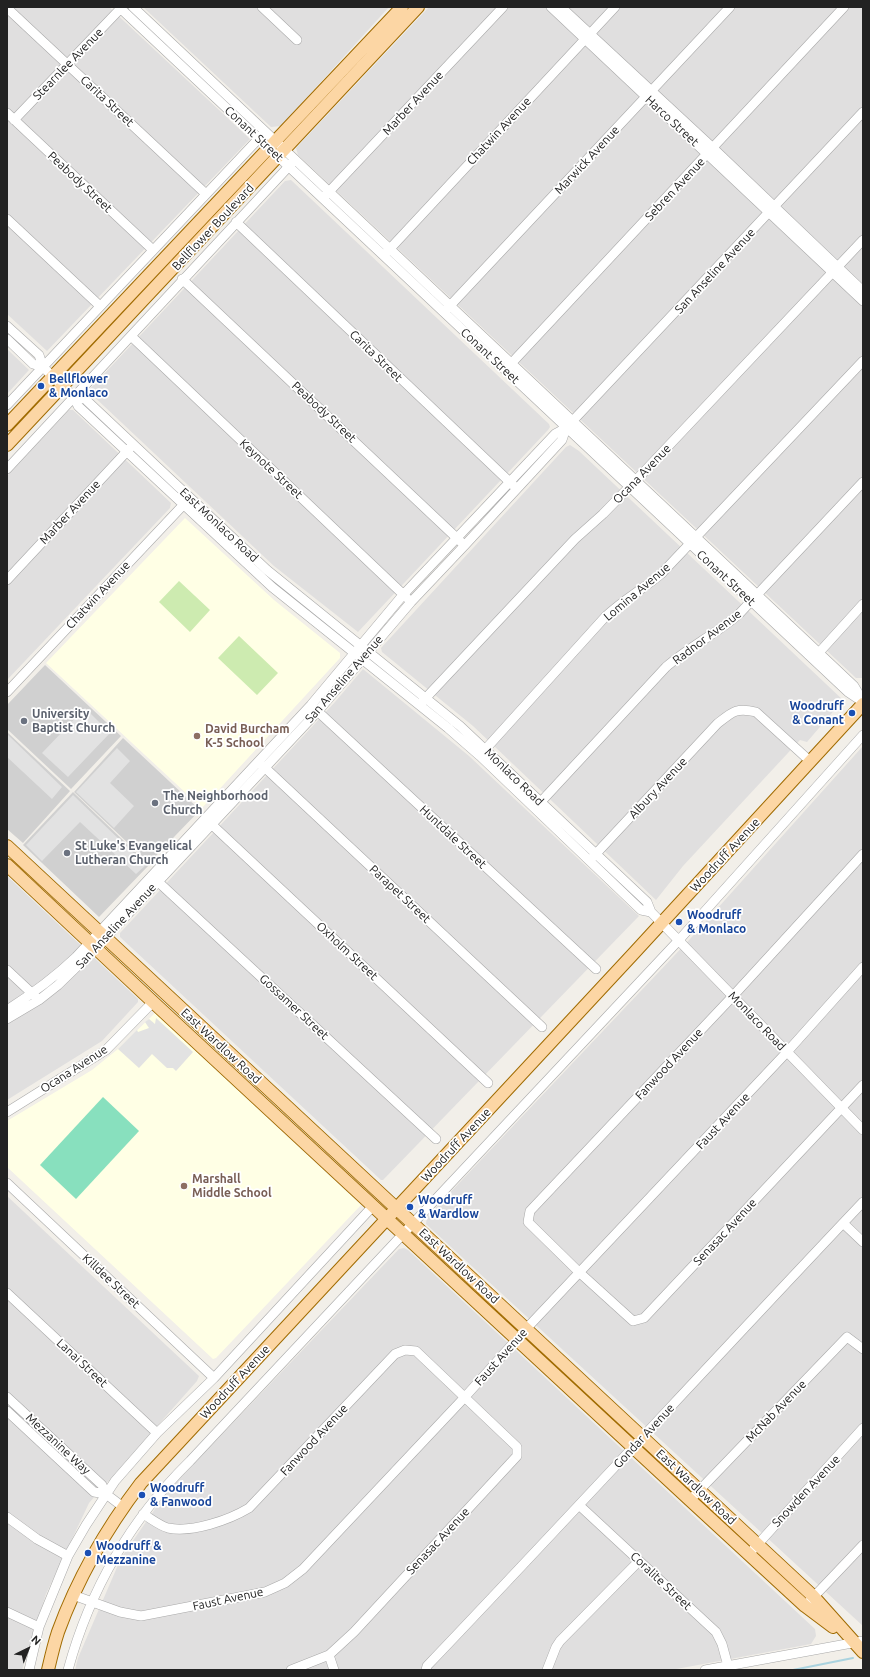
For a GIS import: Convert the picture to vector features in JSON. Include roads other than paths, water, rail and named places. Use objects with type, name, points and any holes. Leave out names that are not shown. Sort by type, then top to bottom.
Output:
[{"type":"main road","name":"Bellflower Boulevard","points":[[7,425],[402,7]]},
{"type":"main road","name":"Bellflower Boulevard","points":[[7,445],[282,154],[418,7]]},
{"type":"main road","name":"Woodruff Avenue","points":[[48,1670],[58,1633],[73,1595],[90,1559],[122,1507],[146,1477],[662,922],[810,762],[863,702]]},
{"type":"main road","name":"East Wardlow Road","points":[[7,846],[813,1596],[858,1641],[863,1652]]},
{"type":"main road","name":"East Wardlow Road","points":[[7,865],[805,1606],[858,1641]]},
{"type":"main road","points":[[33,889],[42,879]]},
{"type":"street","name":"Conant Street","points":[[121,7],[262,135]]},
{"type":"street","name":"Stearnlee Avenue","points":[[14,120],[68,65],[121,7]]},
{"type":"street","name":"Conant Street","points":[[133,7],[272,145],[329,192],[387,252],[815,656],[848,692],[863,702]]},
{"type":"street","points":[[262,7],[297,40]]},
{"type":"street","name":"Marber Avenue","points":[[322,198],[503,7]]},
{"type":"street","name":"Harco Street","points":[[551,7],[587,36],[710,151],[835,270],[863,301]]},
{"type":"street","name":"Harco Street","points":[[561,7],[587,36]]},
{"type":"street","name":"Chatwin Avenue","points":[[387,252],[615,7]]},
{"type":"street","name":"Marwick Avenue","points":[[447,309],[730,7]]},
{"type":"street","name":"Sebren Avenue","points":[[508,367],[844,7]]},
{"type":"street","name":"Carita Street","points":[[7,8],[206,194]]},
{"type":"street","name":"San Anseline Avenue","points":[[362,652],[403,595],[555,434],[570,424],[863,112]]},
{"type":"street","name":"Peabody Street","points":[[7,113],[153,250]]},
{"type":"street","points":[[7,405],[262,135]]},
{"type":"street","name":"Conant Street","points":[[292,163],[322,198],[387,252]]},
{"type":"street","name":"Bellflower Boulevard","points":[[7,469],[182,279],[292,163]]},
{"type":"street","points":[[7,219],[100,306]]},
{"type":"street","name":"Carita Street","points":[[236,222],[516,489]]},
{"type":"street","name":"Ocana Avenue","points":[[423,701],[575,539],[604,514],[633,484],[863,240]]},
{"type":"street","name":"Harco Street","points":[[835,270],[863,291]]},
{"type":"street","name":"Peabody Street","points":[[182,279],[465,545]]},
{"type":"street","points":[[7,326],[39,355],[43,367]]},
{"type":"street","name":"Keynote Street","points":[[130,336],[411,602]]},
{"type":"street","name":"East Monlaco Road","points":[[7,339],[33,364],[43,367],[74,397],[78,406],[127,452],[186,501]]},
{"type":"street","name":"Lomina Avenue","points":[[482,752],[605,617],[619,604],[661,574],[863,361]]},
{"type":"street","name":"East Monlaco Road","points":[[74,397],[85,399],[133,444],[186,501],[272,587],[362,652]]},
{"type":"street","name":"San Anseline Avenue","points":[[7,1019],[36,997],[60,973],[93,945],[155,879],[212,825],[262,765],[362,652],[465,545],[562,440],[570,424]]},
{"type":"street","name":"Marber Avenue","points":[[7,580],[133,444]]},
{"type":"street","name":"Radnor Avenue","points":[[538,805],[666,667],[683,652],[722,628],[739,614],[863,482]]},
{"type":"street","name":"Chatwin Avenue","points":[[7,692],[186,501]]},
{"type":"street","points":[[815,656],[863,604]]},
{"type":"street","name":"Monlaco Road","points":[[362,652],[423,701],[482,752],[593,857],[641,910],[651,912],[662,922],[863,1130]]},
{"type":"street","name":"Huntdale Street","points":[[314,708],[596,969]]},
{"type":"street","name":"Albury Avenue","points":[[593,857],[717,724],[734,711],[746,709],[756,712],[810,762]]},
{"type":"street","name":"Woodruff Avenue","points":[[68,1670],[74,1647],[102,1579],[118,1550],[165,1485],[679,940],[863,735]]},
{"type":"street","name":"San Anseline Avenue","points":[[155,879],[205,818],[262,765]]},
{"type":"street","name":"Parapet Street","points":[[262,765],[542,1027]]},
{"type":"street","name":"Oxholm Street","points":[[205,818],[488,1083]]},
{"type":"street","name":"Fanwood Avenue","points":[[580,1273],[528,1222],[530,1212],[733,996],[863,854]]},
{"type":"street","name":"Gossamer Street","points":[[155,879],[436,1139]]},
{"type":"street","name":"Faust Avenue","points":[[73,1595],[120,1612],[141,1616],[265,1592],[285,1583],[303,1569],[464,1398],[526,1329],[787,1052],[863,967]]},
{"type":"street","points":[[7,970],[36,997]]},
{"type":"street","name":"San Anseline Avenue","points":[[7,1010],[36,997]]},
{"type":"street","name":"Ocana Avenue","points":[[7,1112],[106,1050],[153,1002]]},
{"type":"street","name":"Senasac Avenue","points":[[580,1273],[633,1321],[644,1318],[863,1085]]},
{"type":"street","name":"Killdee Street","points":[[7,1183],[214,1378]]},
{"type":"street","name":"Gondar Avenue","points":[[426,1670],[427,1666],[580,1506],[633,1446],[863,1202]]},
{"type":"street","name":"Woodruff Avenue","points":[[29,1670],[40,1627],[68,1556],[106,1494],[157,1433],[214,1378],[373,1206]]},
{"type":"street","points":[[843,1223],[863,1242]]},
{"type":"street","name":"Lanai Street","points":[[7,1293],[157,1433]]},
{"type":"street","name":"McNab Avenue","points":[[690,1500],[847,1336],[863,1349]]},
{"type":"street","name":"Fanwood Avenue","points":[[143,1514],[168,1528],[190,1528],[217,1523],[240,1514],[249,1508],[395,1354],[405,1350],[416,1351],[464,1398]]},
{"type":"street","name":"Mezzanine Way","points":[[7,1397],[102,1485],[106,1494],[122,1507]]},
{"type":"street","name":"Senasac Avenue","points":[[292,1670],[329,1655],[354,1632],[517,1456],[518,1447],[464,1398]]},
{"type":"street","name":"Mezzanine Way","points":[[7,1411],[94,1492],[106,1494]]},
{"type":"street","name":"Snowden Avenue","points":[[748,1554],[863,1428]]},
{"type":"street","name":"Coralite Street","points":[[580,1506],[716,1632],[722,1644],[728,1666]]},
{"type":"street","points":[[7,1516],[37,1539],[68,1556]]},
{"type":"street","points":[[805,1606],[863,1545]]},
{"type":"street","points":[[547,1670],[560,1641],[638,1561]]},
{"type":"street","points":[[7,1612],[40,1627]]},
{"type":"street","points":[[705,1670],[858,1641]]},
{"type":"street","points":[[329,1655],[334,1670]]},
{"type":"waterway","points":[[793,1670],[853,1658]]},
{"type":"place","name":"Bellflower & Monlaco","points":[[41,386]]},
{"type":"place","name":"Woodruff & Conant","points":[[852,713]]},
{"type":"place","name":"University Baptist Church","points":[[24,721]]},
{"type":"place","name":"David Burcham K-5 School","points":[[197,736]]},
{"type":"place","name":"The Neighborhood Church","points":[[155,803]]},
{"type":"place","name":"St Luke's Evangelical Lutheran Church","points":[[67,853]]},
{"type":"place","name":"Woodruff & Monlaco","points":[[679,922]]},
{"type":"place","name":"Marshall Middle School","points":[[184,1186]]},
{"type":"place","name":"Woodruff & Wardlow","points":[[410,1207]]},
{"type":"place","name":"Woodruff & Fanwood","points":[[142,1495]]},
{"type":"place","name":"Woodruff & Mezzanine","points":[[88,1553]]}]
